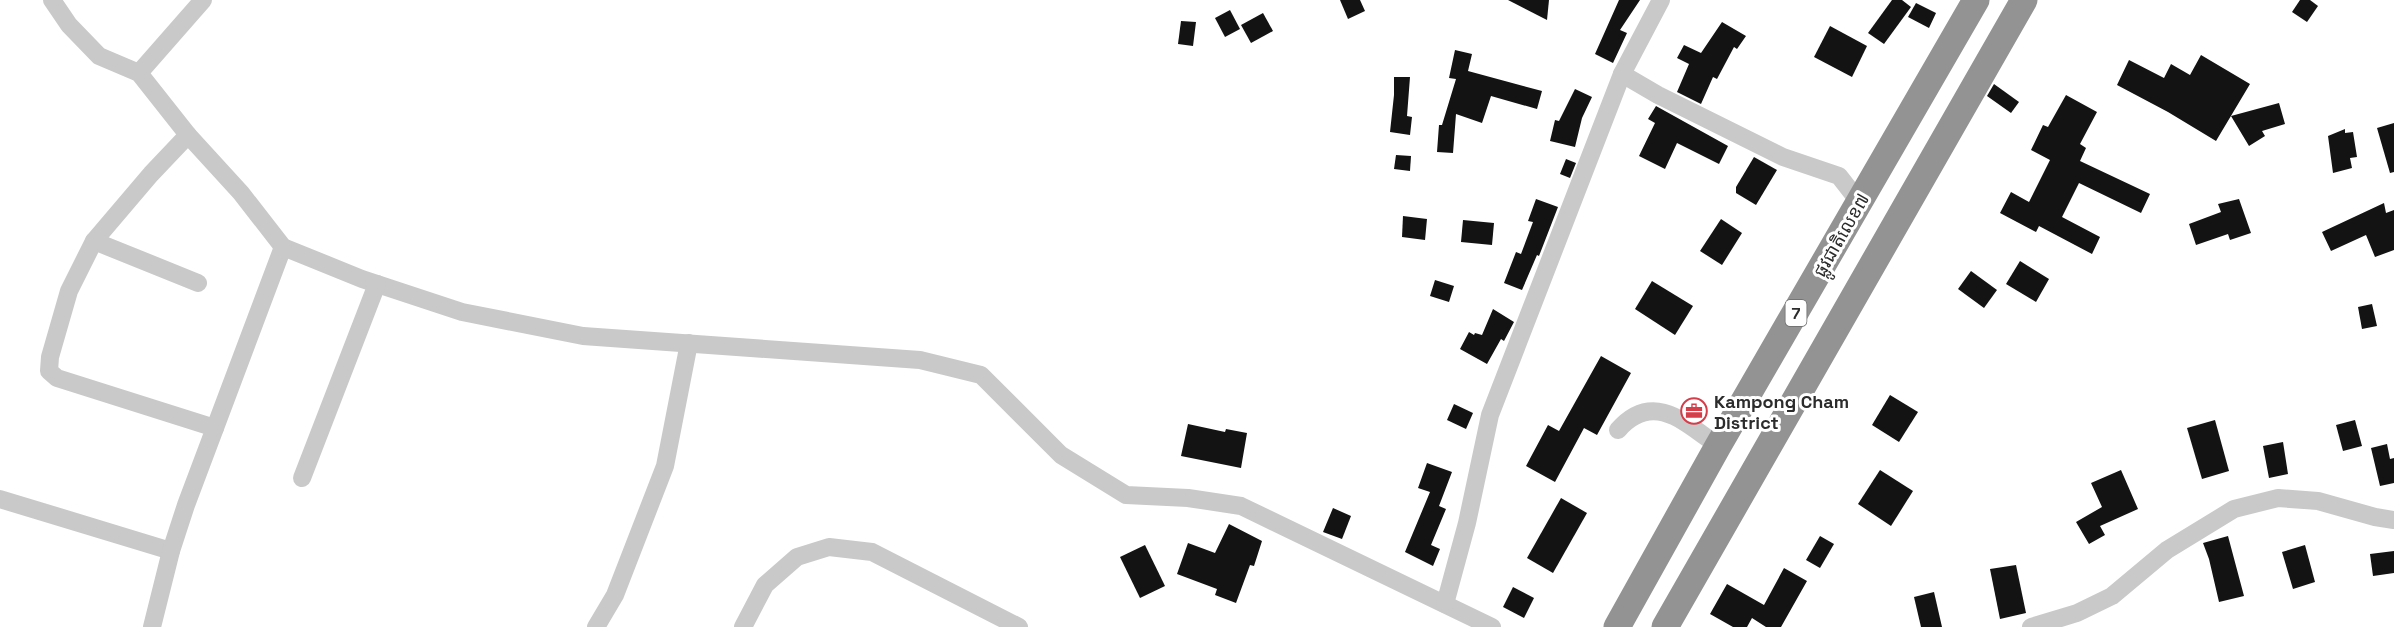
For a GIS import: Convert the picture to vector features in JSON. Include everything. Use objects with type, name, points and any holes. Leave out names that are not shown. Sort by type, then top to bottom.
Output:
[{"type":"highway","name":"ផ្លូវជាតិលេខ៧","points":[[1617,627],[1718,446],[1976,0]]},
{"type":"highway","name":"7","points":[[1665,627],[2024,0]]},
{"type":"street","points":[[52,0],[69,25],[99,56],[139,73],[188,135],[241,193],[283,246],[377,284],[462,312],[583,336],[920,360],[981,375],[1061,454],[1126,495],[1188,498],[1241,506],[1492,627]]},
{"type":"street","points":[[139,73],[203,0]]},
{"type":"street","points":[[1446,604],[1467,523],[1490,415],[1622,74],[1661,0]]},
{"type":"street","points":[[1622,74],[1658,95],[1783,157],[1839,176],[1860,203]]},
{"type":"street","points":[[188,135],[151,174],[94,241],[69,291],[50,357],[49,371],[57,378],[215,429]]},
{"type":"street","points":[[94,241],[198,283]]},
{"type":"street","points":[[152,627],[171,551],[283,246]]},
{"type":"street","points":[[302,478],[377,284]]},
{"type":"street","points":[[596,627],[615,595],[665,466],[689,343]]},
{"type":"street","points":[[1618,430],[1627,419],[1643,412],[1657,411],[1674,414],[1718,446]]},
{"type":"street","points":[[0,498],[171,551]]},
{"type":"street","points":[[2031,627],[2077,613],[2112,596],[2167,550],[2234,509],[2278,498],[2318,501],[2374,517],[2394,520]]},
{"type":"street","points":[[743,627],[765,585],[797,557],[829,547],[872,552],[1019,627]]},
{"type":"building","points":[[1340,0],[1360,0],[1365,11],[1348,19]]},
{"type":"building","points":[[1508,0],[1549,0],[1547,20]]},
{"type":"building","points":[[1619,0],[1640,0],[1620,30],[1627,33],[1613,63],[1595,54]]},
{"type":"building","points":[[1892,0],[1902,0],[1911,7],[1884,44],[1868,33]]},
{"type":"building","points":[[2300,0],[2310,0],[2318,6],[2307,22],[2292,12]]},
{"type":"building","points":[[1916,3],[1936,13],[1929,28],[1908,17]]},
{"type":"building","points":[[1230,10],[1240,29],[1225,37],[1215,18]]},
{"type":"building","points":[[1263,13],[1273,31],[1251,43],[1241,25]]},
{"type":"building","points":[[1181,21],[1196,22],[1193,46],[1178,44]]},
{"type":"building","points":[[1722,22],[1746,36],[1737,49],[1734,47],[1717,79],[1713,77],[1701,104],[1677,92],[1689,64],[1677,58],[1684,45],[1701,53]]},
{"type":"building","points":[[1830,26],[1867,46],[1852,77],[1814,57]]},
{"type":"building","points":[[1455,50],[1472,54],[1468,71],[1542,91],[1537,109],[1491,96],[1482,123],[1456,114],[1453,153],[1437,152],[1439,125],[1442,125],[1456,79],[1449,78]]},
{"type":"building","points":[[2201,55],[2250,84],[2216,141],[2117,85],[2129,60],[2164,78],[2171,64],[2190,75]]},
{"type":"building","points":[[1394,77],[1410,77],[1407,116],[1412,117],[1410,135],[1390,132]]},
{"type":"building","points":[[1994,84],[2019,102],[2011,113],[1987,96]]},
{"type":"building","points":[[1575,89],[1592,97],[1582,118],[1575,147],[1550,141],[1555,120],[1559,121]]},
{"type":"building","points":[[2066,95],[2097,112],[2080,144],[2086,148],[2080,161],[2150,194],[2141,213],[2079,183],[2062,217],[2100,237],[2092,254],[2039,226],[2036,232],[2000,213],[2011,192],[2029,202],[2050,160],[2031,150],[2043,125],[2048,127]]},
{"type":"building","points":[[2279,103],[2285,124],[2262,131],[2265,136],[2249,146],[2231,116]]},
{"type":"building","points":[[1656,106],[1728,146],[1719,164],[1677,143],[1665,169],[1639,156],[1655,123],[1648,119]]},
{"type":"building","points":[[2394,123],[2394,172],[2390,173],[2377,128]]},
{"type":"building","points":[[2345,129],[2345,133],[2353,132],[2357,157],[2350,158],[2352,168],[2333,173],[2328,136]]},
{"type":"building","points":[[1396,155],[1411,156],[1410,171],[1394,169]]},
{"type":"building","points":[[1754,157],[1777,170],[1756,205],[1736,193],[1736,187]]},
{"type":"building","points":[[1566,159],[1576,163],[1570,178],[1560,174]]},
{"type":"building","points":[[1536,199],[1558,207],[1539,256],[1537,255],[1522,290],[1504,283],[1516,252],[1521,254],[1533,222],[1528,221]]},
{"type":"building","points":[[2239,199],[2251,233],[2230,240],[2228,234],[2196,245],[2189,224],[2221,212],[2218,204]]},
{"type":"building","points":[[2384,203],[2386,213],[2394,210],[2394,250],[2375,257],[2366,235],[2331,251],[2322,232]]},
{"type":"building","points":[[1403,216],[1427,219],[1425,240],[1402,237]]},
{"type":"building","points":[[1721,219],[1742,233],[1722,265],[1700,251]]},
{"type":"building","points":[[1463,220],[1494,223],[1492,245],[1461,242]]},
{"type":"building","points":[[2020,261],[2049,279],[2036,302],[2006,284]]},
{"type":"building","points":[[1971,271],[1997,290],[1984,308],[1958,289]]},
{"type":"building","points":[[1435,280],[1454,286],[1449,302],[1430,296]]},
{"type":"building","points":[[1652,281],[1693,306],[1675,335],[1635,309]]},
{"type":"building","points":[[2372,304],[2377,326],[2362,329],[2358,307]]},
{"type":"building","points":[[1493,309],[1514,322],[1504,341],[1501,339],[1487,364],[1460,349],[1469,332],[1482,335]]},
{"type":"building","points":[[1601,356],[1631,373],[1597,435],[1584,428],[1555,482],[1526,466],[1548,425],[1559,431]]},
{"type":"building","points":[[1890,395],[1918,412],[1899,442],[1872,425]]},
{"type":"building","points":[[1454,404],[1473,413],[1466,429],[1447,420]]},
{"type":"building","points":[[2215,420],[2229,471],[2202,479],[2187,428]]},
{"type":"building","points":[[2355,420],[2362,446],[2343,451],[2336,425]]},
{"type":"building","points":[[1188,424],[1225,432],[1226,429],[1247,433],[1241,468],[1181,456]]},
{"type":"building","points":[[2283,442],[2288,474],[2269,478],[2263,446]]},
{"type":"building","points":[[2387,444],[2390,459],[2394,458],[2394,483],[2380,486],[2371,448]]},
{"type":"building","points":[[1427,463],[1452,472],[1439,506],[1446,509],[1431,545],[1440,549],[1433,566],[1405,552],[1430,492],[1418,488]]},
{"type":"building","points":[[1880,470],[1913,491],[1891,526],[1858,504]]},
{"type":"building","points":[[2121,470],[2138,509],[2100,526],[2105,535],[2089,544],[2076,522],[2102,507],[2091,483]]},
{"type":"building","points":[[1561,498],[1587,513],[1553,573],[1527,558]]},
{"type":"building","points":[[1333,508],[1351,516],[1342,539],[1323,532]]},
{"type":"building","points":[[1229,524],[1262,541],[1254,566],[1250,565],[1236,603],[1215,595],[1217,589],[1177,574],[1188,543],[1215,553]]},
{"type":"building","points":[[1820,536],[1834,544],[1820,568],[1806,560]]},
{"type":"building","points":[[2228,536],[2244,596],[2219,602],[2203,543]]},
{"type":"building","points":[[1145,545],[1165,586],[1140,598],[1120,557]]},
{"type":"building","points":[[2305,545],[2315,582],[2293,589],[2282,552]]},
{"type":"building","points":[[2394,551],[2394,573],[2373,576],[2370,554]]},
{"type":"building","points":[[2016,565],[2026,613],[2000,619],[1990,569]]},
{"type":"building","points":[[1784,568],[1807,581],[1781,627],[1766,627],[1752,618],[1747,627],[1733,627],[1710,614],[1727,584],[1764,605]]},
{"type":"building","points":[[1513,587],[1534,598],[1524,618],[1503,607]]},
{"type":"building","points":[[1934,592],[1942,627],[1921,627],[1914,597]]},
{"type":"place","name":"Kampong Cham District","points":[[1694,411]]}]
